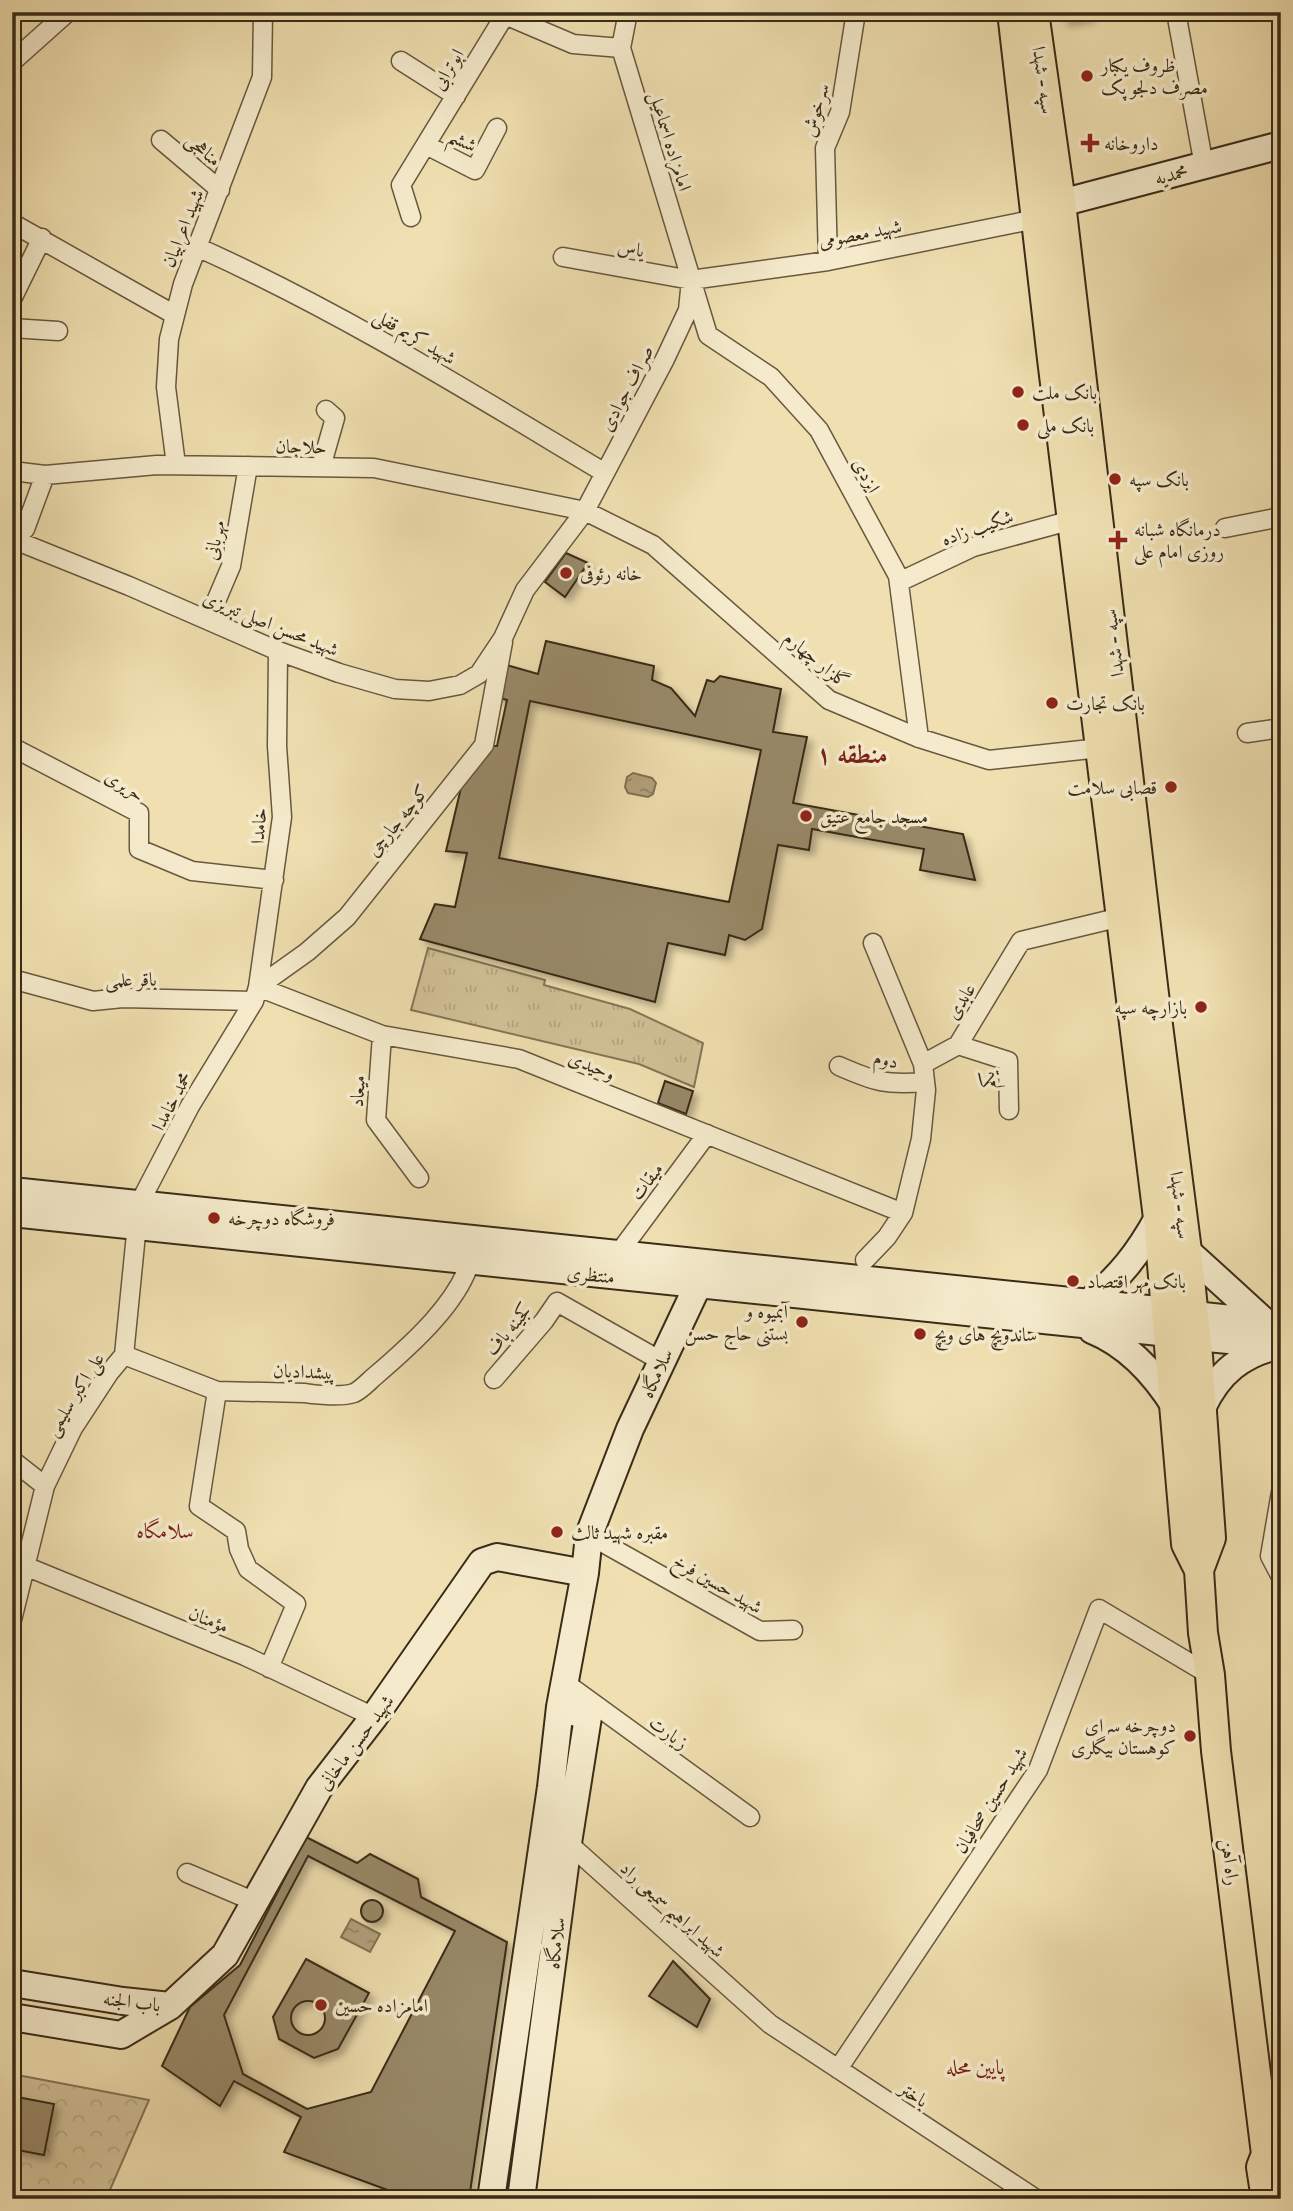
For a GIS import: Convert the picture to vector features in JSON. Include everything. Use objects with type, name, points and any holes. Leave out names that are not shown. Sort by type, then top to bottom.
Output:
[{"type":"main road","name":"سپه - شهدا","points":[[1012,12],[1158,1218],[1182,1324]]},
{"type":"main road","name":"سپه - شهدا","points":[[1034,12],[1061,203],[1152,980],[1187,1251],[1182,1324]]},
{"type":"main road","name":"محمدیه","points":[[1061,203],[1281,145]]},
{"type":"main road","name":"منتظری","points":[[12,1191],[137,1215],[473,1250],[698,1284],[1081,1313]]},
{"type":"main road","name":"منتظری","points":[[12,1213],[137,1215]]},
{"type":"main road","points":[[1158,1218],[1140,1251],[1117,1279],[1081,1313],[1100,1334],[1135,1357],[1161,1385],[1189,1408],[1209,1392],[1232,1365],[1264,1349],[1281,1345]]},
{"type":"main road","name":"منتظری","points":[[473,1250],[618,1254],[1182,1324]]},
{"type":"main road","points":[[1187,1251],[1240,1301],[1274,1324]]},
{"type":"main road","name":"سلامگاه","points":[[491,2199],[555,1840],[588,1717],[562,1694],[585,1573],[589,1535],[631,1429],[698,1284]]},
{"type":"main road","points":[[1182,1324],[1274,1324]]},
{"type":"main road","points":[[1182,1324],[1281,1345]]},
{"type":"main road","name":"راه آهن","points":[[1182,1324],[1189,1408],[1211,1538],[1199,1570],[1203,1633],[1266,2154],[1261,2167],[1266,2199]]},
{"type":"main road","name":"شهید حسن ماخانی","points":[[170,2006],[225,1955],[319,1788],[374,1717],[482,1562],[497,1557],[585,1573]]},
{"type":"main road","name":"سلامگاه","points":[[521,2199],[555,1840]]},
{"type":"main road","name":"باب الجنه","points":[[12,1983],[170,2006]]},
{"type":"main road","name":"باب الجنه","points":[[12,2017],[121,2035],[170,2006]]},
{"type":"main road","name":"راه آهن","points":[[1266,2154],[1278,2164],[1281,2185]]},
{"type":"street","points":[[12,62],[68,12]]},
{"type":"street","name":"شهید اعرابیان","points":[[176,465],[166,387],[169,340],[183,284],[262,77],[263,12]]},
{"type":"street","name":"امامزاده اسماعیل","points":[[628,12],[621,48],[691,280]]},
{"type":"street","name":"سرخوش","points":[[828,261],[825,148],[840,112],[856,12]]},
{"type":"street","points":[[1176,12],[1204,166]]},
{"type":"street","name":"ابوترابی","points":[[411,217],[401,185],[505,15],[573,44],[621,48]]},
{"type":"street","points":[[401,61],[456,96]]},
{"type":"street","name":"ششم","points":[[426,145],[475,170],[497,128]]},
{"type":"street","name":"مناهجی","points":[[161,140],[220,190]]},
{"type":"street","name":"شهید معصومی","points":[[691,280],[828,261],[1036,219]]},
{"type":"street","points":[[12,223],[175,315]]},
{"type":"street","points":[[12,299],[42,238]]},
{"type":"street","name":"شهید کریم قفلی","points":[[197,247],[274,281],[383,340],[605,473]]},
{"type":"street","name":"یاس","points":[[563,257],[691,280]]},
{"type":"street","name":"صراف جوادی","points":[[503,638],[525,590],[585,511],[666,359],[688,310],[691,280]]},
{"type":"street","name":"ایزدی","points":[[691,280],[708,335],[771,377],[819,430],[898,576],[919,738]]},
{"type":"street","points":[[12,328],[58,331]]},
{"type":"street","points":[[321,467],[335,418],[326,410]]},
{"type":"street","name":"حلاجان","points":[[12,471],[45,474],[176,465],[374,468],[585,511]]},
{"type":"street","name":"مهربانی","points":[[208,620],[231,566],[248,466]]},
{"type":"street","points":[[12,537],[25,529],[45,474]]},
{"type":"street","name":"گلزار چهارم","points":[[585,511],[653,545],[829,700],[919,738],[989,760],[1100,748]]},
{"type":"street","points":[[1225,528],[1281,517]]},
{"type":"street","name":"شکیب زاده","points":[[899,582],[973,547],[1072,520]]},
{"type":"street","name":"شهید محسن اصلی تبریزی","points":[[12,537],[278,652],[395,689],[429,691],[460,685],[479,674],[503,638]]},
{"type":"street","name":"کوچه جارچی","points":[[256,994],[347,917],[484,745],[501,664],[503,638]]},
{"type":"street","name":"خامدا","points":[[256,994],[282,817],[277,746],[278,652]]},
{"type":"street","points":[[1247,733],[1281,728]]},
{"type":"street","name":"حریری","points":[[12,747],[139,813],[139,849],[192,871],[274,880]]},
{"type":"street","name":"عابدی","points":[[924,1073],[958,1045],[1021,941],[1121,917]]},
{"type":"street","points":[[865,1260],[887,1237],[903,1213],[921,1139],[924,1073],[873,943]]},
{"type":"street","name":"باقر علمی","points":[[12,979],[93,1001],[256,994]]},
{"type":"street","name":"وحیدی","points":[[256,994],[382,1035],[519,1059],[903,1213]]},
{"type":"street","name":"محمد خامدا","points":[[137,1215],[190,1106],[256,994]]},
{"type":"street","name":"میعاد","points":[[382,1035],[376,1120],[419,1178]]},
{"type":"street","name":"یکم","points":[[958,1045],[1008,1061],[1009,1110]]},
{"type":"street","name":"دوم","points":[[839,1066],[870,1079],[895,1084],[924,1073]]},
{"type":"street","name":"میقات","points":[[618,1254],[707,1134]]},
{"type":"street","name":"علی اکبر سلیمی","points":[[12,1620],[45,1486],[73,1428],[124,1355],[137,1215]]},
{"type":"street","name":"پیشدادیان","points":[[124,1355],[217,1391],[317,1395],[354,1393],[408,1348],[454,1295],[473,1250]]},
{"type":"street","name":"کجینه باف","points":[[494,1378],[544,1321],[557,1302],[661,1361]]},
{"type":"street","points":[[217,1391],[199,1506],[236,1531],[239,1549],[248,1569],[296,1604],[269,1668]]},
{"type":"street","points":[[12,1460],[45,1486]]},
{"type":"street","points":[[1279,1568],[1270,1556],[1281,1492]]},
{"type":"street","name":"شهید حسین فرخ","points":[[589,1535],[760,1631],[793,1630]]},
{"type":"street","name":"مؤمنان","points":[[25,1566],[245,1656],[374,1717]]},
{"type":"street","name":"شهید حسین صحافیان","points":[[838,2069],[1038,1770],[1100,1609],[1210,1675]]},
{"type":"street","name":"زیارت","points":[[562,1694],[750,1817]]},
{"type":"street","name":"شهید ابراهیم سمیعی راد","points":[[555,1840],[770,2024]]},
{"type":"street","points":[[187,1873],[253,1901]]},
{"type":"street","name":"باختر","points":[[770,2024],[1036,2199]]},
{"type":"green space","points":[[428,948],[545,980],[544,985],[630,1009],[703,1043],[694,1087],[639,1064],[411,1010]]},
{"type":"green space","points":[[12,2074],[149,2100],[106,2199],[12,2199]]},
{"type":"water","points":[[633,773],[652,778],[656,783],[653,794],[648,797],[628,793],[625,787],[627,777]]},
{"type":"water","points":[[351,1919],[380,1934],[370,1952],[341,1937]]},
{"type":"building","points":[[1063,12],[1090,12],[1090,17],[1063,21]]},
{"type":"building","name":"خانه رئوفی","points":[[566,553],[588,563],[565,597],[545,582]]},
{"type":"building","name":"مسجد جامع عتیق","points":[[546,641],[654,666],[652,680],[671,688],[695,716],[707,680],[714,682],[720,676],[781,689],[773,732],[807,737],[793,803],[963,834],[975,880],[920,870],[924,849],[812,829],[809,850],[778,845],[762,929],[745,940],[729,935],[725,955],[668,943],[655,1002],[420,939],[435,904],[455,907],[467,853],[446,851],[461,788],[490,746],[497,746],[507,700],[496,697],[503,664],[538,674]],"holes":[[[530,701],[761,750],[729,902],[499,858]]]},
{"type":"building","points":[[665,1081],[693,1091],[686,1114],[658,1103]]},
{"type":"building","points":[[306,1837],[357,1863],[370,1854],[418,1879],[421,1897],[507,1942],[469,2199],[412,2199],[284,2152],[301,2117],[234,2081],[220,2106],[162,2066],[190,2007],[240,1965]],"holes":[[[308,1856],[455,1931],[371,2092],[307,2109],[243,2074],[224,2015]]]},
{"type":"building","points":[[372,1900],[380,1903],[383,1911],[380,1919],[372,1922],[364,1919],[361,1911],[364,1903]]},
{"type":"building","name":"امامزاده حسین","points":[[306,1959],[369,1993],[338,2049],[314,2058],[279,2039],[273,2017]]},
{"type":"building","points":[[673,1961],[710,1999],[697,2027],[649,1996]]},
{"type":"building","points":[[308,2001],[320,2006],[325,2018],[320,2030],[308,2035],[296,2030],[291,2018],[296,2006]]},
{"type":"building","points":[[12,2096],[54,2104],[44,2155],[12,2149]]},
{"type":"place","name":"ظروف یکبار مصرف دلجو پک","points":[[1087,76]]},
{"type":"place","name":"داروخانه","points":[[1090,143]]},
{"type":"place","name":"بانک ملت","points":[[1018,392]]},
{"type":"place","name":"بانک ملی","points":[[1023,425]]},
{"type":"place","name":"بانک سپه","points":[[1115,479]]},
{"type":"place","name":"درمانگاه شبانه روزی امام علی","points":[[1118,540]]},
{"type":"place","name":"خانه رئوفی","points":[[566,573]]},
{"type":"place","name":"بانک تجارت","points":[[1052,703]]},
{"type":"place","name":"قصابی سلامت","points":[[1171,787]]},
{"type":"place","name":"مسجد جامع عتیق","points":[[806,816]]},
{"type":"place","name":"بازارچه سپه","points":[[1201,1007]]},
{"type":"place","name":"فروشگاه دوچرخه","points":[[214,1218]]},
{"type":"place","name":"بانک مهر اقتصاد","points":[[1073,1281]]},
{"type":"place","name":"آبمیوه و بستنی حاج حسن","points":[[802,1322]]},
{"type":"place","name":"ساندویچ های ویچ","points":[[920,1334]]},
{"type":"place","name":"مقبره شهید ثالث","points":[[557,1532]]},
{"type":"place","name":"دوچرخه سرای کوهستان بیگلری","points":[[1190,1736]]},
{"type":"place","name":"امامزاده حسین","points":[[321,2005]]},
{"type":"district","name":"منطقه ۱","points":[[852,754]]},
{"type":"district","name":"سلامگاه","points":[[165,1531]]},
{"type":"district","name":"پایین محله","points":[[975,2067]]}]
